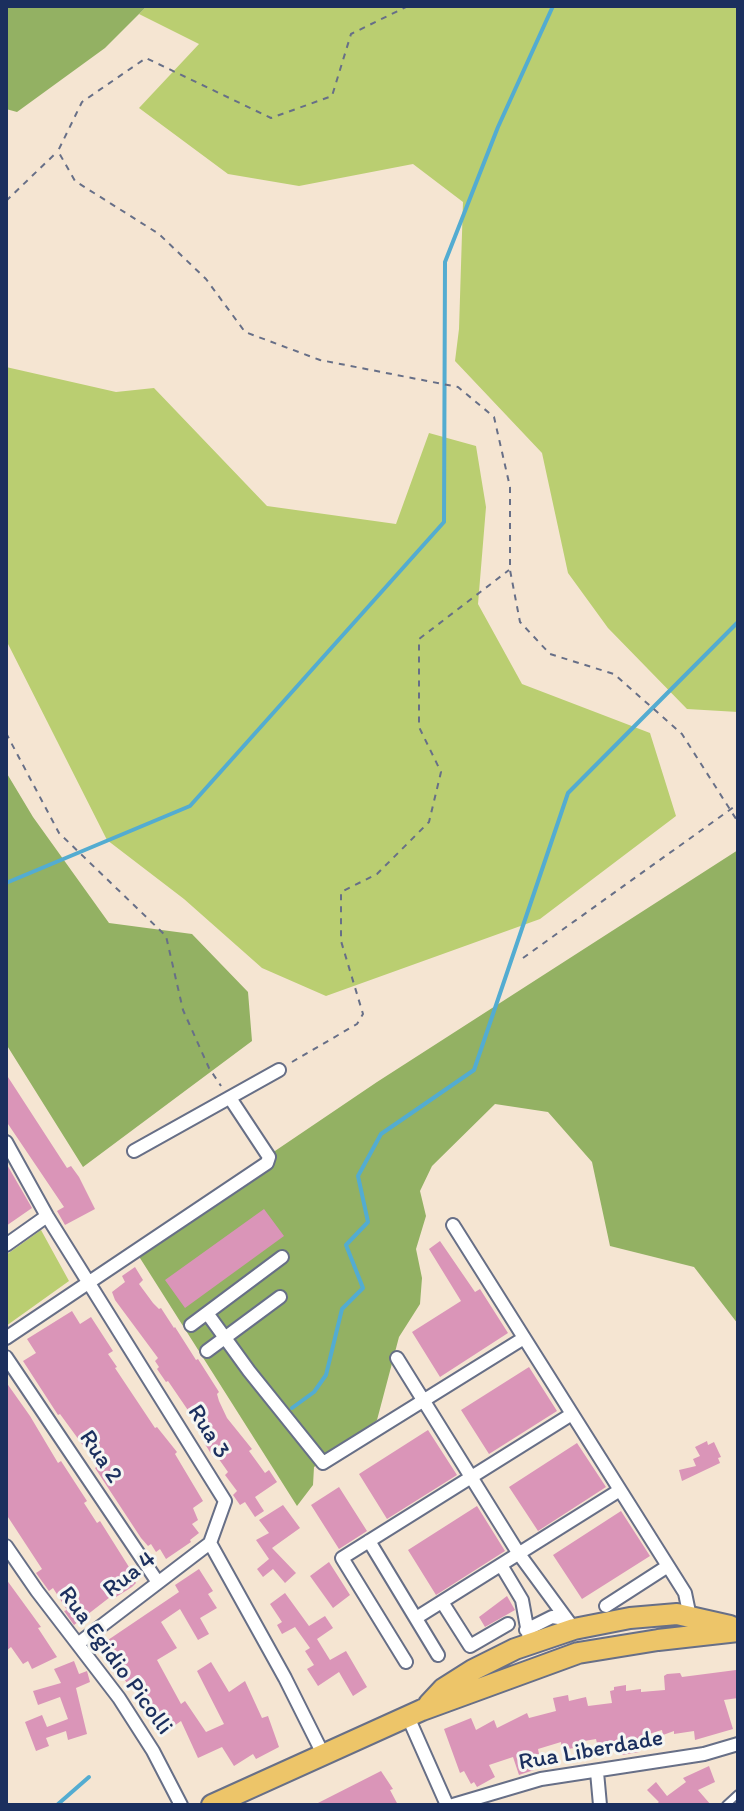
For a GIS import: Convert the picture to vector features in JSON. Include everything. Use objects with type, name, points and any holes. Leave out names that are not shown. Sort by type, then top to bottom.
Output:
[{"type":"main road","points":[[415,1714],[443,1689],[473,1670],[524,1641],[570,1624],[677,1614],[738,1629]]},
{"type":"main road","points":[[630,1618],[639,1632],[635,1644]]},
{"type":"main road","points":[[212,1805],[415,1714],[578,1653],[738,1629]]},
{"type":"main road","points":[[522,1673],[514,1661],[524,1641]]},
{"type":"street","points":[[134,1151],[279,1070]]},
{"type":"street","points":[[6,1338],[267,1163],[269,1157],[230,1098]]},
{"type":"street","name":"Rua 3","points":[[7,1146],[88,1284],[225,1501],[210,1543]]},
{"type":"street","points":[[6,1245],[47,1216]]},
{"type":"street","points":[[453,1225],[685,1593],[690,1617]]},
{"type":"street","points":[[191,1325],[282,1257]]},
{"type":"street","points":[[207,1351],[280,1297]]},
{"type":"street","points":[[207,1313],[323,1463],[524,1338]]},
{"type":"street","name":"Rua 2","points":[[6,1357],[157,1581]]},
{"type":"street","points":[[397,1358],[519,1554],[570,1624]]},
{"type":"street","points":[[406,1662],[343,1562],[344,1555],[572,1414]]},
{"type":"street","points":[[416,1618],[620,1490]]},
{"type":"street","points":[[369,1541],[438,1655]]},
{"type":"street","points":[[210,1543],[285,1678],[324,1756]]},
{"type":"street","name":"Rua 4","points":[[79,1643],[210,1543]]},
{"type":"street","name":"Rua Egidio Picolli","points":[[6,1546],[145,1738],[181,1805]]},
{"type":"street","points":[[501,1565],[522,1600],[524,1641]]},
{"type":"street","points":[[606,1606],[668,1566]]},
{"type":"street","points":[[442,1602],[470,1646],[508,1624]]},
{"type":"street","points":[[415,1714],[450,1805]]},
{"type":"street","name":"Rua Liberdade","points":[[450,1805],[541,1779],[704,1754],[738,1744]]},
{"type":"street","points":[[597,1772],[600,1805]]},
{"type":"lane","points":[[726,1805],[738,1794]]},
{"type":"path","points":[[6,201],[58,151],[82,102],[146,58],[271,118],[332,96],[351,34],[408,6]]},
{"type":"path","points":[[58,151],[75,181],[159,234],[206,279],[245,332],[320,360],[458,387],[494,417],[510,487],[510,570],[520,622],[550,654],[614,674],[682,734],[738,822]]},
{"type":"path","points":[[279,1070],[360,1020],[363,1014],[341,941],[341,892],[377,874],[429,822],[441,772],[419,727],[419,639],[510,570]]},
{"type":"path","points":[[6,733],[59,833],[166,936],[183,1010],[209,1068],[230,1098]]},
{"type":"path","points":[[523,958],[738,804]]},
{"type":"green space","points":[[6,6],[147,6],[105,48],[17,112],[6,109]]},
{"type":"green space","points":[[147,6],[738,6],[738,712],[687,709],[608,628],[568,573],[542,453],[455,361],[463,202],[413,164],[299,186],[228,174],[139,108],[199,44],[139,14]]},
{"type":"green space","points":[[6,367],[116,392],[154,388],[267,506],[396,524],[429,433],[476,446],[486,507],[478,604],[522,684],[650,733],[676,816],[540,919],[326,996],[262,968],[184,899],[107,840],[6,640]]},
{"type":"green space","points":[[6,772],[33,817],[109,923],[192,934],[248,992],[252,1041],[83,1167],[6,1044]]},
{"type":"green space","points":[[738,850],[738,1324],[694,1267],[610,1246],[592,1162],[548,1112],[495,1104],[432,1166],[420,1191],[426,1216],[416,1249],[422,1278],[420,1304],[399,1337],[377,1420],[314,1467],[313,1485],[297,1506],[133,1247],[377,1082]]},
{"type":"green space","points":[[41,1230],[69,1281],[6,1326],[6,1255]]},
{"type":"building","points":[[6,1074],[67,1168],[71,1166],[79,1177],[95,1209],[65,1225],[57,1211],[64,1207],[8,1124]]},
{"type":"building","points":[[6,1163],[32,1208],[6,1226]]},
{"type":"building","points":[[264,1209],[284,1236],[185,1308],[165,1280]]},
{"type":"building","points":[[440,1241],[475,1292],[480,1289],[508,1333],[440,1377],[412,1332],[461,1301],[429,1249]]},
{"type":"building","points":[[135,1267],[143,1280],[139,1284],[153,1303],[161,1308],[219,1392],[219,1401],[227,1418],[252,1449],[249,1451],[265,1473],[269,1470],[277,1482],[255,1497],[264,1511],[255,1517],[245,1502],[240,1505],[233,1495],[237,1491],[225,1475],[228,1472],[216,1455],[213,1457],[205,1444],[209,1441],[157,1369],[159,1367],[155,1361],[158,1358],[115,1300],[112,1292],[125,1282],[122,1276]]},
{"type":"building","points":[[72,1311],[80,1324],[91,1317],[113,1351],[108,1354],[115,1368],[155,1428],[177,1452],[175,1454],[203,1501],[193,1508],[198,1520],[192,1524],[199,1533],[166,1559],[160,1549],[156,1552],[151,1544],[148,1546],[141,1538],[95,1468],[98,1466],[58,1415],[23,1361],[36,1353],[27,1339]]},
{"type":"building","points":[[529,1367],[557,1411],[489,1454],[461,1410]]},
{"type":"building","points":[[6,1382],[134,1575],[132,1577],[136,1583],[132,1587],[116,1597],[114,1594],[74,1625],[53,1588],[49,1591],[36,1573],[42,1569],[6,1514]]},
{"type":"building","points":[[428,1430],[457,1475],[387,1519],[359,1474]]},
{"type":"building","points":[[707,1441],[708,1445],[714,1442],[721,1457],[718,1458],[720,1463],[682,1481],[679,1470],[696,1466],[693,1459],[700,1456],[695,1447]]},
{"type":"building","points":[[577,1443],[606,1487],[538,1531],[509,1487]]},
{"type":"building","points":[[339,1487],[367,1531],[339,1549],[311,1505]]},
{"type":"building","points":[[283,1505],[300,1528],[272,1548],[296,1573],[285,1583],[273,1569],[263,1577],[257,1569],[269,1559],[256,1540],[269,1533],[259,1520]]},
{"type":"building","points":[[477,1506],[505,1551],[436,1595],[408,1550]]},
{"type":"building","points":[[621,1511],[650,1556],[582,1599],[553,1555]]},
{"type":"building","points":[[329,1562],[350,1595],[333,1608],[310,1576]]},
{"type":"building","points":[[199,1569],[213,1591],[208,1594],[217,1608],[200,1618],[209,1634],[198,1640],[180,1609],[161,1622],[177,1648],[157,1660],[181,1704],[185,1701],[206,1732],[224,1724],[197,1671],[211,1662],[229,1692],[245,1681],[262,1718],[268,1716],[279,1747],[256,1759],[253,1754],[234,1766],[222,1747],[198,1758],[181,1721],[174,1726],[166,1713],[154,1721],[141,1703],[149,1698],[136,1677],[127,1683],[115,1666],[122,1661],[108,1640],[179,1592],[175,1585]]},
{"type":"building","points":[[6,1579],[41,1627],[38,1628],[57,1657],[32,1669],[28,1661],[23,1664],[11,1647],[6,1651]]},
{"type":"building","points":[[285,1593],[309,1626],[325,1616],[333,1628],[317,1639],[330,1660],[346,1651],[367,1687],[353,1696],[339,1672],[318,1686],[307,1669],[314,1665],[305,1651],[310,1648],[295,1627],[282,1634],[277,1625],[282,1622],[270,1604]]},
{"type":"building","points":[[507,1596],[515,1610],[485,1627],[479,1617]]},
{"type":"building","points":[[74,1661],[79,1674],[87,1671],[90,1682],[76,1688],[87,1734],[68,1740],[66,1731],[46,1738],[49,1746],[36,1751],[25,1722],[42,1715],[47,1727],[68,1719],[60,1697],[38,1705],[33,1691],[61,1683],[54,1669]]},
{"type":"building","points":[[736,1670],[738,1698],[724,1700],[733,1729],[695,1740],[694,1731],[674,1734],[674,1731],[663,1735],[662,1730],[639,1737],[639,1752],[622,1755],[621,1749],[599,1752],[596,1739],[573,1743],[574,1748],[562,1750],[561,1742],[538,1749],[539,1754],[531,1757],[534,1770],[519,1775],[513,1757],[489,1765],[495,1777],[477,1787],[474,1782],[471,1784],[464,1771],[460,1773],[444,1729],[471,1718],[476,1730],[494,1720],[497,1728],[527,1713],[529,1718],[556,1711],[553,1698],[568,1695],[569,1701],[586,1697],[588,1706],[612,1703],[610,1691],[614,1687],[626,1685],[626,1691],[641,1689],[641,1692],[665,1690],[664,1676],[667,1674],[680,1673],[682,1677]]},
{"type":"building","points":[[709,1766],[715,1782],[698,1790],[711,1805],[655,1805],[659,1802],[647,1790],[656,1782],[667,1796],[686,1782],[683,1778]]},
{"type":"building","points":[[381,1771],[393,1789],[390,1790],[398,1805],[314,1805]]},
{"type":"waterway","points":[[6,883],[190,806],[444,522],[445,262],[498,127],[553,6]]},
{"type":"waterway","points":[[292,1408],[314,1392],[326,1375],[342,1309],[363,1288],[346,1245],[368,1222],[358,1176],[381,1134],[474,1070],[568,793],[738,622]]},
{"type":"waterway","points":[[57,1805],[89,1777]]}]
